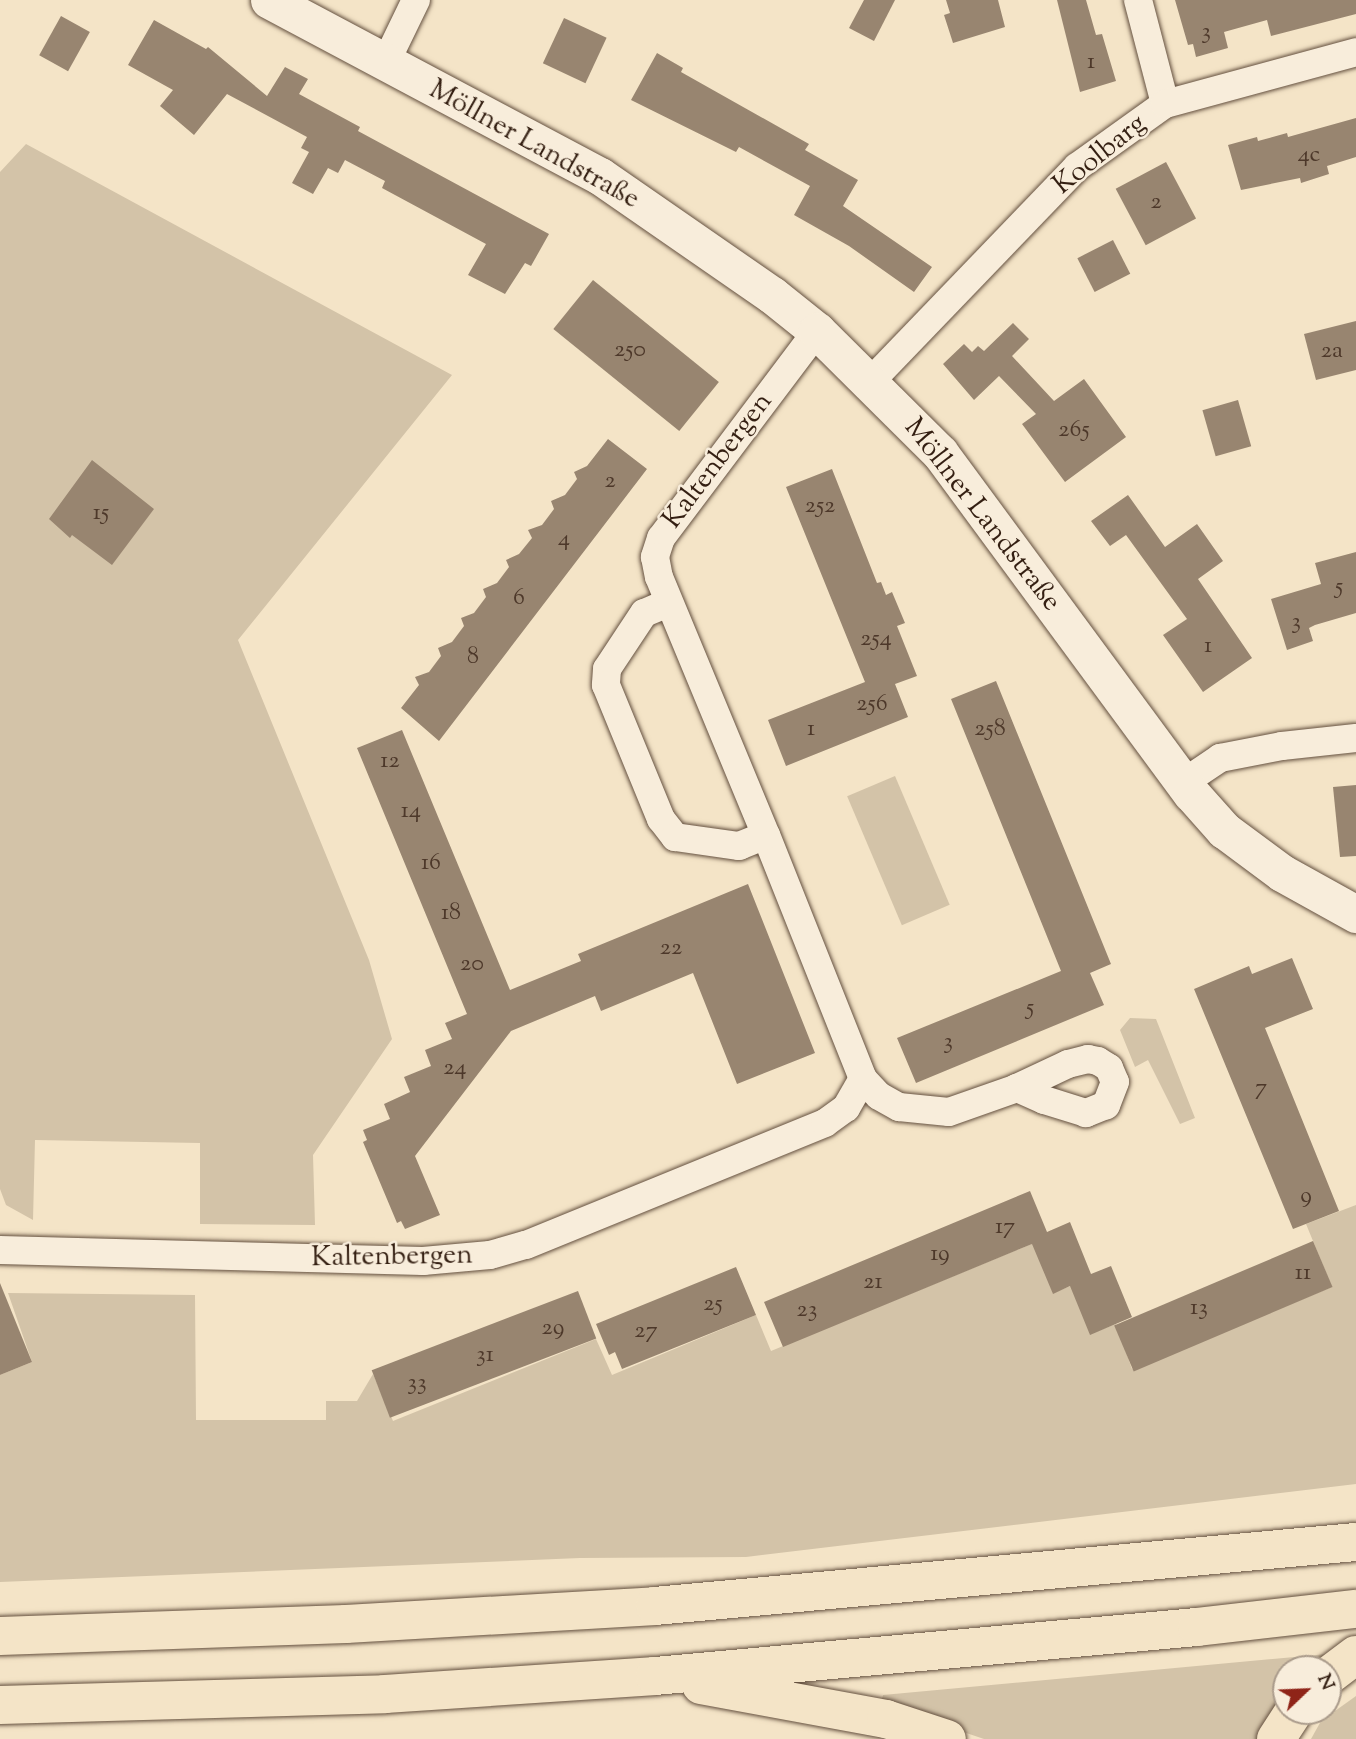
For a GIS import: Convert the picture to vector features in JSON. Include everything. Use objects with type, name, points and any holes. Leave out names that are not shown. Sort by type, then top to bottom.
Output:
[{"type":"highway","points":[[0,1636],[346,1624],[655,1606],[1356,1542]]},
{"type":"highway","points":[[0,1705],[385,1693],[655,1676],[1196,1627],[1356,1609]]},
{"type":"highway","points":[[655,1676],[886,1719],[947,1739]]},
{"type":"street","name":"Möllner Landstraße","points":[[269,0],[600,176],[753,281],[817,331],[871,381],[940,453],[1022,559],[1184,783],[1224,830],[1282,873],[1356,914]]},
{"type":"street","points":[[385,64],[416,0]]},
{"type":"street","points":[[1138,0],[1165,104]]},
{"type":"street","name":"Koolbarg","points":[[871,381],[1077,167],[1165,104],[1356,52]]},
{"type":"street","name":"Kaltenbergen","points":[[817,331],[661,538],[655,556],[668,603],[766,835],[863,1079],[879,1097],[900,1107],[923,1111],[949,1112],[1017,1088]]},
{"type":"street","points":[[668,603],[643,614],[607,669],[606,685],[661,819],[676,837],[739,846],[766,835]]},
{"type":"street","points":[[1184,783],[1220,758],[1282,746],[1356,738]]},
{"type":"street","name":"Kaltenbergen","points":[[0,1250],[423,1261],[490,1255],[526,1245],[825,1123],[846,1108],[863,1079]]},
{"type":"shaded area","points":[[26,144],[452,375],[238,640],[369,960],[392,1039],[313,1155],[315,1225],[200,1224],[200,1143],[35,1140],[33,1220],[6,1205],[0,1189],[0,172]]},
{"type":"shaded area","points":[[895,776],[950,905],[902,925],[847,796]]},
{"type":"shaded area","points":[[1130,1018],[1156,1019],[1195,1118],[1180,1124],[1148,1060],[1135,1067],[1120,1030]]},
{"type":"shaded area","points":[[1356,1205],[1356,1484],[746,1557],[580,1558],[0,1582],[0,1375],[32,1362],[8,1293],[195,1295],[196,1420],[326,1420],[326,1401],[357,1401],[373,1374],[393,1421],[596,1339],[612,1375],[756,1315],[771,1351],[1034,1243],[1053,1293],[1073,1285],[1090,1334],[1116,1324],[1132,1369],[1332,1287],[1306,1224]]},
{"type":"shaded area","points":[[1272,1659],[1272,1720],[1261,1739],[984,1739],[881,1704],[883,1695]]},
{"type":"shaded area","points":[[1356,1696],[1356,1739],[1311,1739],[1319,1725],[1342,1725],[1342,1706]]},
{"type":"building","points":[[864,0],[895,0],[874,41],[849,28]]},
{"type":"building","points":[[946,0],[998,0],[1005,27],[953,43],[944,15],[950,13]]},
{"type":"building","points":[[1057,0],[1086,0],[1096,35],[1102,34],[1116,81],[1080,92]]},
{"type":"building","points":[[1175,0],[1356,0],[1356,14],[1271,36],[1267,20],[1224,32],[1228,48],[1196,57],[1193,44],[1188,45]]},
{"type":"building","points":[[61,16],[90,32],[68,71],[39,55]]},
{"type":"building","points":[[564,18],[607,38],[585,83],[543,63]]},
{"type":"building","points":[[154,20],[206,49],[208,47],[267,96],[285,67],[308,79],[299,94],[360,127],[358,131],[549,234],[531,266],[525,263],[505,294],[468,275],[486,244],[382,188],[385,181],[345,160],[338,173],[328,168],[313,194],[292,183],[309,152],[301,148],[307,137],[227,94],[194,135],[160,106],[173,90],[128,65]]},
{"type":"building","points":[[657,53],[683,68],[681,72],[809,144],[805,150],[858,180],[843,206],[932,267],[914,292],[849,246],[794,215],[810,186],[739,147],[736,152],[631,100]]},
{"type":"building","points":[[1356,118],[1356,157],[1327,166],[1329,174],[1301,183],[1300,178],[1241,190],[1228,145],[1287,133],[1288,137]]},
{"type":"building","points":[[1166,162],[1196,219],[1146,245],[1116,189]]},
{"type":"building","points":[[1113,240],[1130,274],[1095,292],[1077,258]]},
{"type":"building","points":[[593,280],[719,382],[679,431],[553,329]]},
{"type":"building","points":[[1356,321],[1356,370],[1316,380],[1304,334]]},
{"type":"building","points":[[1013,323],[1029,339],[1012,356],[1054,401],[1084,379],[1126,437],[1065,482],[1022,424],[1036,414],[999,376],[974,400],[943,364],[964,344],[972,352],[978,346],[984,351]]},
{"type":"building","points":[[1238,400],[1251,446],[1216,456],[1202,410]]},
{"type":"building","points":[[608,439],[647,469],[439,741],[401,708],[419,685],[415,677],[429,672],[441,656],[438,648],[452,642],[464,626],[461,618],[474,613],[486,597],[483,589],[497,583],[509,567],[506,560],[519,554],[532,538],[528,530],[542,525],[554,509],[551,501],[565,495],[577,479],[574,472],[587,466]]},
{"type":"building","points":[[92,460],[154,509],[112,565],[72,535],[70,538],[49,519]]},
{"type":"building","points":[[832,469],[877,583],[881,582],[886,595],[892,592],[905,623],[897,626],[917,676],[895,684],[908,717],[786,766],[768,720],[865,682],[786,487]]},
{"type":"building","points":[[1128,495],[1165,547],[1197,524],[1223,561],[1198,579],[1252,658],[1203,692],[1163,635],[1187,619],[1126,535],[1110,546],[1091,521]]},
{"type":"building","points":[[1356,552],[1356,613],[1309,628],[1313,641],[1287,650],[1271,599],[1321,584],[1315,563]]},
{"type":"building","points":[[996,681],[1111,964],[1090,973],[1104,1005],[916,1083],[897,1038],[1061,971],[951,699]]},
{"type":"building","points":[[402,730],[510,990],[581,961],[578,954],[748,884],[815,1053],[737,1084],[693,973],[601,1011],[595,996],[511,1031],[415,1156],[440,1215],[405,1229],[401,1221],[397,1223],[363,1142],[367,1140],[363,1130],[390,1119],[384,1104],[410,1092],[404,1077],[431,1066],[425,1050],[452,1039],[445,1023],[467,1014],[357,748]]},
{"type":"building","points":[[1356,785],[1356,856],[1340,857],[1333,787]]},
{"type":"building","points":[[1292,958],[1313,1009],[1265,1028],[1339,1211],[1293,1229],[1194,989],[1249,966],[1252,974]]},
{"type":"building","points":[[1030,1191],[1047,1232],[1070,1222],[1091,1274],[1111,1266],[1132,1317],[1090,1335],[1070,1286],[1053,1294],[1032,1244],[783,1347],[764,1302]]},
{"type":"building","points":[[1313,1241],[1333,1287],[1134,1371],[1114,1325]]},
{"type":"building","points":[[736,1267],[756,1315],[622,1369],[615,1352],[609,1355],[596,1324]]},
{"type":"building","points":[[0,1283],[32,1362],[0,1375]]},
{"type":"building","points":[[578,1291],[596,1339],[390,1418],[372,1370]]}]
